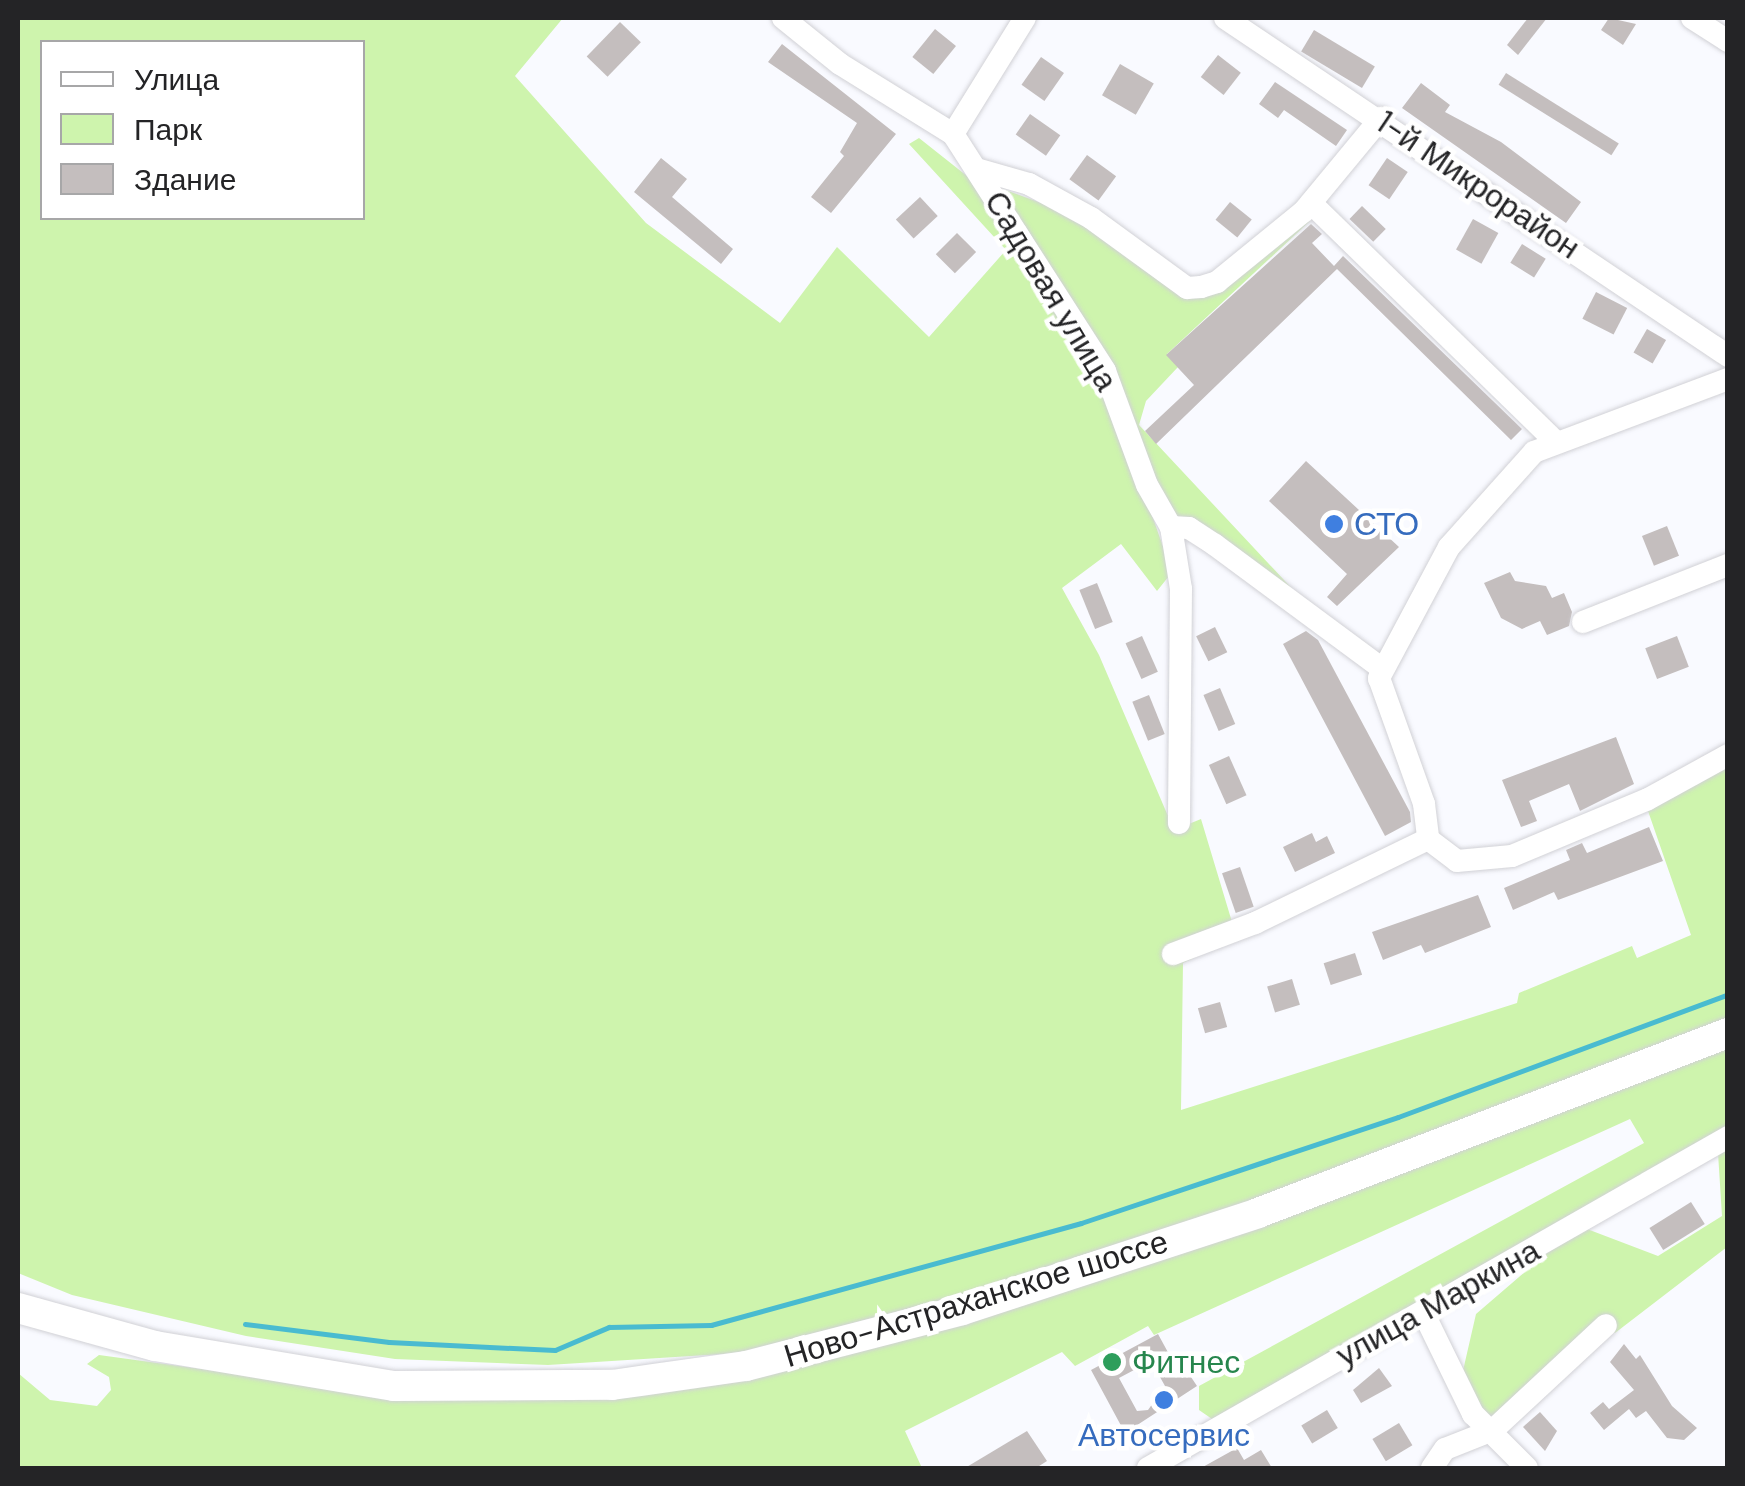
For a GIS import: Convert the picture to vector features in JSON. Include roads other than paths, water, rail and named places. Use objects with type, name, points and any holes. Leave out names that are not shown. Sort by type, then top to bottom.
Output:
[{"type":"main road","name":"Ново-Астраханское шоссе","points":[[18,1308],[155,1346],[394,1386],[612,1385],[746,1366],[962,1310],[1258,1213],[1728,1033]]},
{"type":"street","points":[[784,18],[840,64],[953,134],[1025,18]]},
{"type":"street","name":"1-й Микрорайон","points":[[1226,18],[1380,118],[1728,356]]},
{"type":"street","points":[[1692,18],[1728,41]]},
{"type":"street","points":[[980,170],[1029,184],[1090,218],[1187,288],[1201,287],[1217,282],[1311,203],[1380,118]]},
{"type":"street","name":"Садовая улица","points":[[953,134],[980,170],[1020,245],[1105,371],[1147,485],[1171,526],[1181,589],[1178,823]]},
{"type":"street","points":[[1311,203],[1554,440]]},
{"type":"street","points":[[1380,667],[1449,547],[1516,471],[1554,440],[1728,378]]},
{"type":"street","points":[[1171,526],[1190,528],[1380,667],[1424,804],[1428,839],[1442,854],[1471,862],[1512,856],[1648,800],[1728,754]]},
{"type":"street","points":[[1583,622],[1728,565]]},
{"type":"street","points":[[1174,954],[1255,923],[1428,839]]},
{"type":"street","name":"улица Маркина","points":[[1151,1468],[1728,1138]]},
{"type":"street","points":[[1423,1312],[1473,1414],[1527,1468]]},
{"type":"street","points":[[1432,1468],[1445,1450],[1493,1430],[1606,1325]]},
{"type":"waterway","points":[[245,1324],[389,1342],[555,1350],[609,1327],[711,1325],[1081,1223],[1398,1117],[1728,994]]},
{"type":"place","name":"СТО","points":[[1334,524]]},
{"type":"place","name":"Фитнес","points":[[1112,1362]]},
{"type":"place","name":"Автосервис","points":[[1164,1400]]}]
